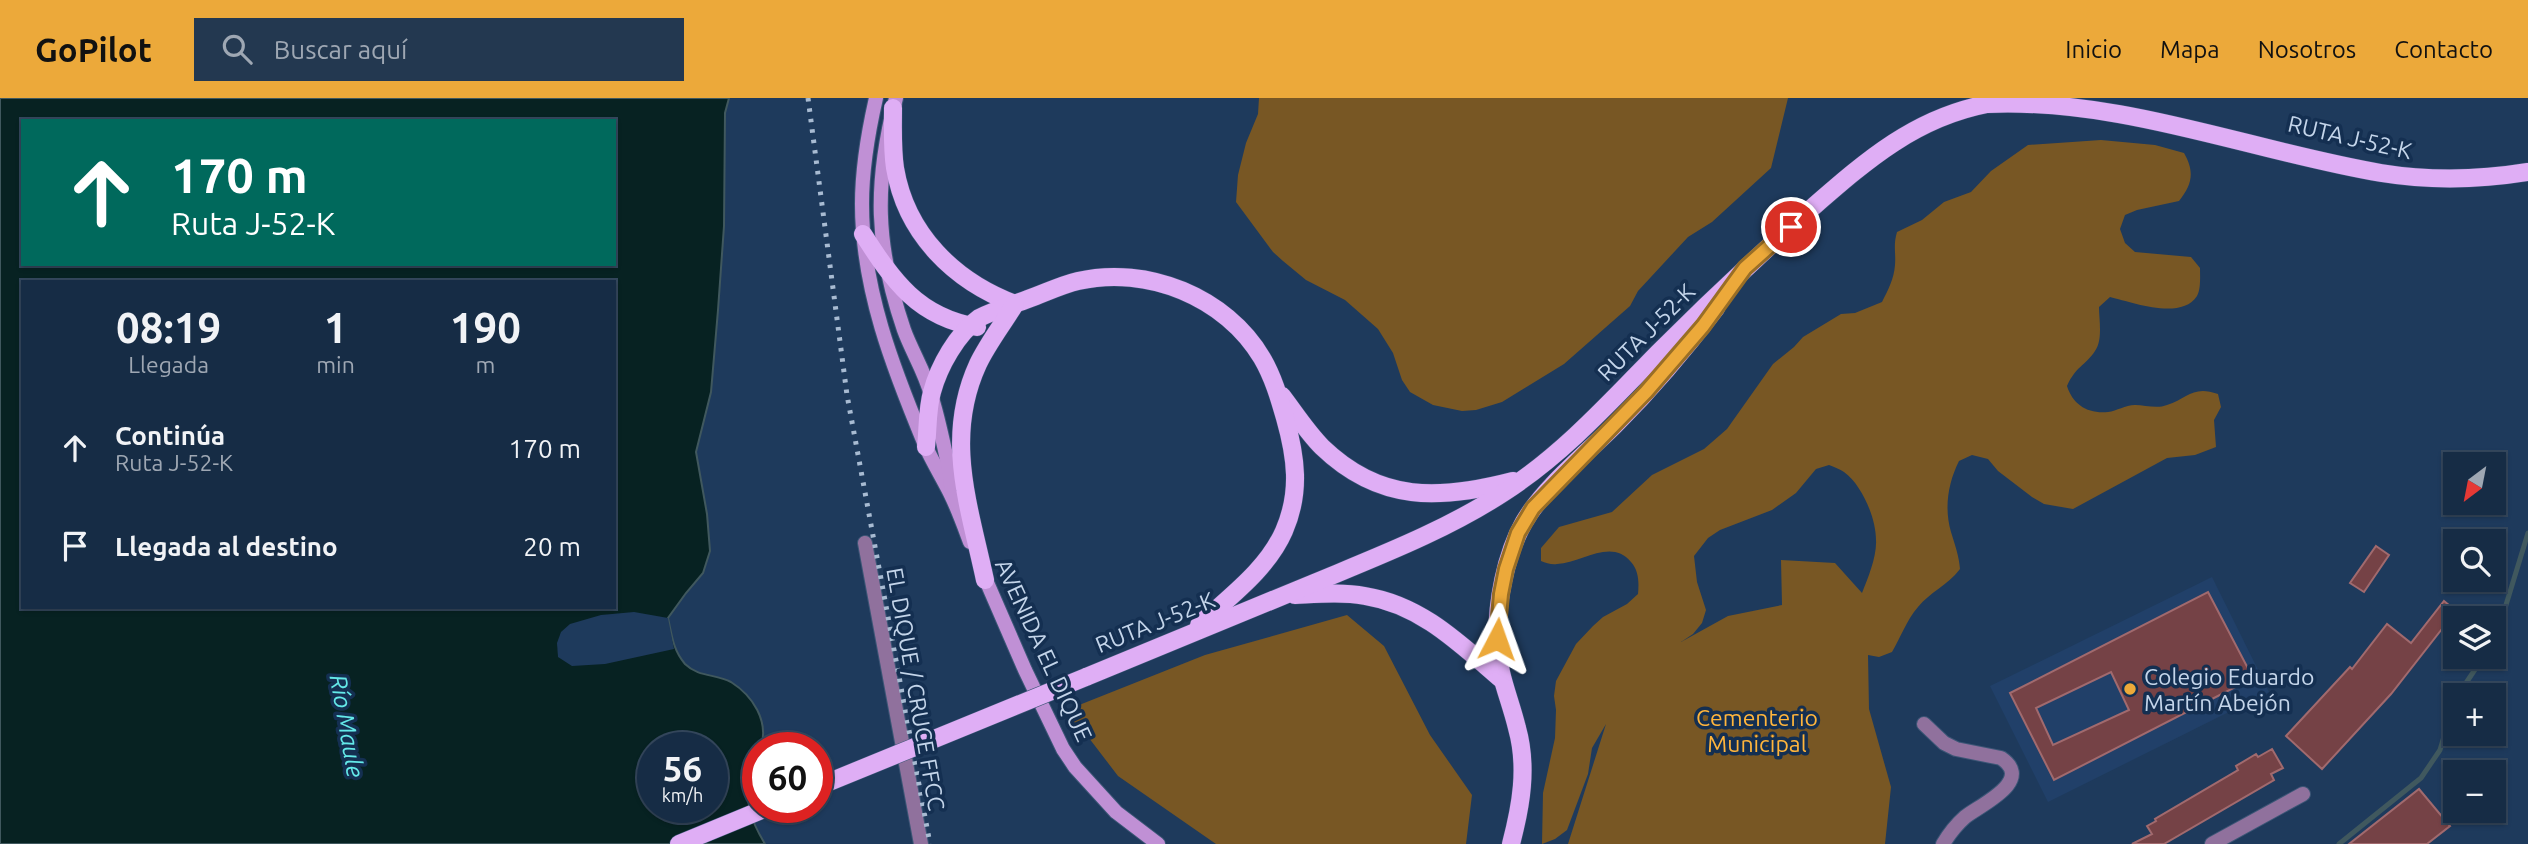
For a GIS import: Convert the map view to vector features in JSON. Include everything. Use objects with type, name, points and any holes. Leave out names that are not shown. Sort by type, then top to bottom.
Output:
[{"type":"main road","name":"RUTA J-52-K","points":[[833,780],[1189,635],[1460,520],[1526,477],[1579,434],[1745,268],[1824,198],[1890,143],[1937,118],[2003,102],[2048,99],[2119,106],[2192,122],[2380,173],[2469,178],[2528,172]]},
{"type":"main road","points":[[895,103],[895,169],[907,208],[917,227],[942,260],[958,275],[985,292],[1015,304]]},
{"type":"main road","points":[[863,234],[888,274],[918,303],[951,320],[1000,329]]},
{"type":"main road","points":[[1511,844],[1520,806],[1523,762],[1518,730],[1501,679],[1497,639],[1501,594],[1510,557],[1524,522],[1544,495],[1668,368],[1703,326],[1745,268]]},
{"type":"main road","points":[[926,447],[931,393],[954,347],[969,325],[989,312],[1058,287],[1100,277],[1144,279],[1203,300],[1236,326],[1262,358],[1278,391],[1295,457],[1296,487],[1283,534],[1264,564],[1189,635]]},
{"type":"main road","points":[[985,580],[964,486],[960,444],[965,403],[971,383],[988,346],[1015,304]]},
{"type":"main road","points":[[1278,391],[1321,446],[1350,470],[1384,486],[1421,494],[1449,494],[1476,491],[1526,477]]},
{"type":"main road","points":[[1285,595],[1364,596],[1404,606],[1440,627],[1501,679]]},
{"type":"main road","points":[[678,844],[742,818]]},
{"type":"street","name":"AVENIDA EL DIQUE","points":[[876,98],[863,170],[863,234],[870,286],[880,324],[926,447],[951,495],[985,580],[1063,749],[1075,767],[1116,812],[1158,844]]},
{"type":"street","points":[[895,103],[882,160],[879,198],[881,235],[888,274],[904,331],[931,393],[950,473],[951,495]]},
{"type":"street","name":"EL DIQUE / CRUCE FFCC","points":[[866,543],[921,844]]},
{"type":"street","points":[[1924,724],[1944,743],[1955,749],[2001,758],[2006,761],[2011,771],[2006,789],[1962,819],[1943,844]]},
{"type":"street","points":[[2212,844],[2303,794]]},
{"type":"shaded area","name":"Colegio Eduardo Martín Abejón","points":[[2212,577],[2269,692],[2048,802],[1990,686]]},
{"type":"green space","points":[[1259,98],[1788,98],[1771,168],[1712,222],[1688,237],[1638,291],[1630,306],[1564,364],[1502,402],[1462,411],[1433,405],[1410,392],[1402,380],[1393,353],[1378,329],[1345,300],[1306,280],[1283,261],[1273,252],[1236,202],[1238,175],[1246,143],[1258,114]]},
{"type":"green space","name":"Cementerio Municipal","points":[[2101,140],[2155,145],[2184,153],[2191,172],[2187,189],[2179,201],[2125,215],[2120,229],[2125,243],[2135,252],[2191,257],[2200,268],[2197,296],[2190,303],[2168,309],[2110,297],[2099,307],[2100,336],[2097,346],[2067,386],[2082,407],[2101,412],[2131,405],[2163,406],[2202,391],[2218,394],[2221,407],[2214,420],[2216,447],[2195,455],[2167,458],[2073,509],[2044,504],[2032,497],[1998,471],[1988,459],[1972,455],[1959,461],[1952,478],[1948,505],[1949,523],[1960,569],[1918,607],[1892,652],[1879,657],[1868,655],[1869,709],[1891,787],[1885,844],[1568,844],[1606,724],[1592,748],[1588,774],[1567,830],[1542,844],[1543,793],[1555,738],[1556,681],[1576,644],[1603,617],[1627,604],[1638,594],[1638,577],[1631,562],[1615,552],[1553,564],[1541,561],[1541,548],[1559,527],[1612,512],[1652,475],[1704,449],[1727,429],[1773,364],[1803,337],[1841,314],[1855,313],[1882,302],[1893,275],[1897,232],[1922,220],[1944,202],[1971,192],[1991,171],[2028,145]],"holes":[[[1829,465],[1844,472],[1857,485],[1874,522],[1875,553],[1862,593],[1835,563],[1781,560],[1782,605],[1728,616],[1681,642],[1693,634],[1702,623],[1706,610],[1697,582],[1694,556],[1708,538],[1720,530],[1772,510],[1796,493],[1816,469]]]},
{"type":"green space","points":[[1347,615],[1384,646],[1430,735],[1472,795],[1466,844],[1216,844],[1118,776],[1079,725],[1059,713],[1205,655]]},
{"type":"water","name":"Río Maule","points":[[0,98],[729,98],[725,113],[724,226],[711,392],[696,452],[707,514],[710,551],[703,573],[668,618],[675,648],[685,664],[701,673],[731,682],[746,694],[761,719],[763,732],[742,732],[742,823],[754,823],[765,844],[0,844]]},
{"type":"pier","points":[[634,612],[668,618],[674,649],[605,664],[572,666],[558,657],[557,643],[561,632],[570,624],[601,615]]},
{"type":"building","points":[[2376,546],[2389,555],[2364,592],[2350,583]]},
{"type":"building","points":[[2208,592],[2253,678],[2054,780],[2010,693]],"holes":[[[2111,672],[2129,710],[2053,745],[2036,708]]]},
{"type":"building","points":[[2444,601],[2450,606],[2443,606],[2443,628],[2391,694],[2322,769],[2286,736],[2350,667],[2352,669],[2387,624],[2411,643]]},
{"type":"building","points":[[2272,749],[2283,768],[2271,774],[2274,780],[2164,844],[2132,844],[2152,834],[2147,826],[2156,821],[2155,819],[2238,770],[2236,766],[2256,754],[2258,757]]},
{"type":"building","points":[[2419,789],[2443,818],[2443,823],[2450,826],[2427,844],[2349,844]]},
{"type":"waterway","points":[[2506,606],[2528,533]]},
{"type":"waterway","points":[[2466,683],[2475,669]]},
{"type":"waterway","points":[[2339,844],[2421,778],[2440,750],[2443,740]]},
{"type":"railway","points":[[808,98],[847,395],[930,844]]},
{"type":"place","name":"Colegio Eduardo Martín Abejón","points":[[2130,689]]},
{"type":"route","points":[[1497,639],[1506,569],[1518,533],[1533,508],[1646,392],[1703,326],[1745,268],[1791,227]]}]
